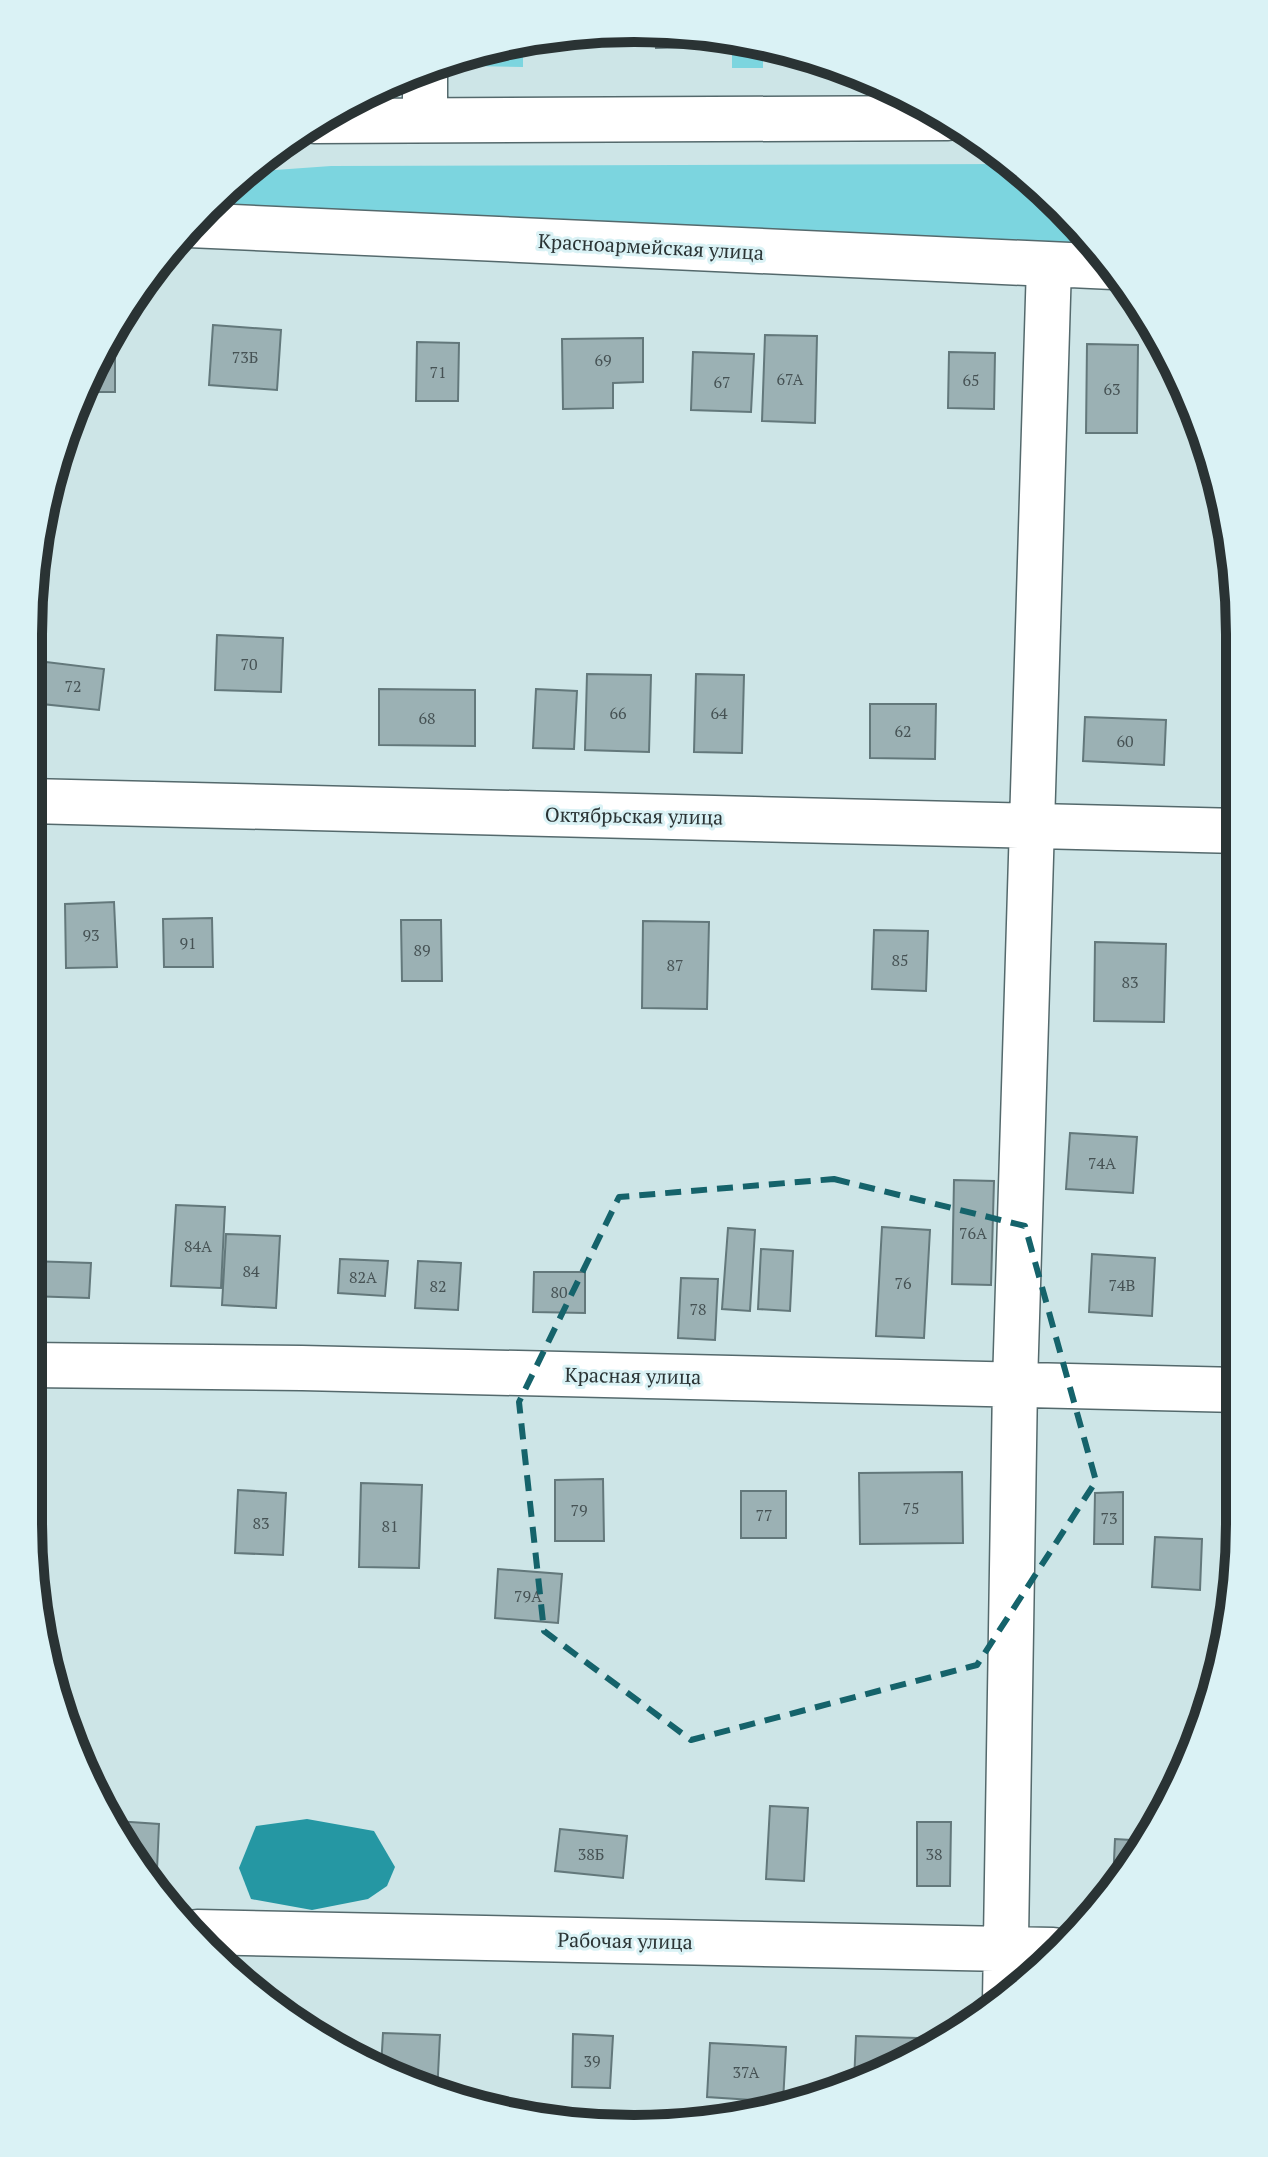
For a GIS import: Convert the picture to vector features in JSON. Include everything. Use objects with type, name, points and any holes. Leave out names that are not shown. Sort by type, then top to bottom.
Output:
[{"type":"street","points":[[425,80],[425,119]]},
{"type":"street","points":[[339,121],[924,118]]},
{"type":"street","name":"Красноармейская улица","points":[[205,226],[1098,267]]},
{"type":"street","points":[[1006,1983],[1015,1384],[1049,265]]},
{"type":"street","name":"Октябрьская улица","points":[[42,801],[1226,831]]},
{"type":"street","name":"Красная улица","points":[[42,1365],[302,1368],[1226,1390]]},
{"type":"street","name":"Рабочая улица","points":[[206,1932],[1044,1950]]},
{"type":"highlighted area","points":[[834,1179],[1025,1226],[1096,1481],[977,1665],[691,1740],[544,1631],[519,1402],[619,1197]]},
{"type":"shaded area","points":[[732,50],[763,56],[763,68],[732,68]]},
{"type":"shaded area","points":[[523,52],[523,67],[471,66],[481,62]]},
{"type":"shaded area","points":[[994,164],[1053,215],[1097,266],[225,206],[266,171],[331,166]]},
{"type":"shaded area","points":[[307,1819],[374,1831],[395,1867],[387,1886],[368,1899],[312,1910],[251,1899],[239,1868],[256,1826]]},
{"type":"building","points":[[656,43],[694,45],[694,47],[656,48]]},
{"type":"building","points":[[213,325],[281,330],[277,390],[209,385]]},
{"type":"building","points":[[765,335],[817,336],[815,423],[762,421]]},
{"type":"building","points":[[643,338],[643,382],[613,383],[613,408],[563,409],[562,339]]},
{"type":"building","points":[[417,342],[459,343],[458,401],[416,401]]},
{"type":"building","points":[[1087,344],[1138,345],[1137,433],[1086,433]]},
{"type":"building","points":[[115,349],[115,392],[94,392]]},
{"type":"building","points":[[693,352],[754,354],[751,412],[691,410]]},
{"type":"building","points":[[949,352],[995,353],[994,409],[948,408]]},
{"type":"building","points":[[217,635],[283,638],[281,692],[215,690]]},
{"type":"building","points":[[46,662],[104,669],[99,710],[42,704]]},
{"type":"building","points":[[587,674],[651,675],[649,752],[585,750]]},
{"type":"building","points":[[696,674],[744,675],[742,753],[694,752]]},
{"type":"building","points":[[379,689],[475,690],[475,746],[379,745]]},
{"type":"building","points":[[536,689],[577,691],[574,749],[533,748]]},
{"type":"building","points":[[870,704],[936,704],[935,759],[870,758]]},
{"type":"building","points":[[1085,717],[1166,720],[1164,765],[1083,761]]},
{"type":"building","points":[[114,902],[117,967],[66,968],[65,904]]},
{"type":"building","points":[[212,918],[213,967],[164,967],[163,919]]},
{"type":"building","points":[[401,920],[441,920],[442,981],[402,981]]},
{"type":"building","points":[[643,921],[709,922],[707,1009],[642,1008]]},
{"type":"building","points":[[874,930],[928,931],[926,991],[872,989]]},
{"type":"building","points":[[1095,942],[1166,944],[1164,1022],[1094,1021]]},
{"type":"building","points":[[1070,1133],[1137,1137],[1133,1193],[1066,1189]]},
{"type":"building","points":[[954,1180],[994,1181],[991,1285],[952,1284]]},
{"type":"building","points":[[176,1205],[225,1207],[221,1288],[171,1286]]},
{"type":"building","points":[[882,1227],[930,1230],[924,1338],[876,1336]]},
{"type":"building","points":[[728,1228],[755,1230],[750,1311],[722,1309]]},
{"type":"building","points":[[226,1234],[280,1236],[276,1308],[222,1305]]},
{"type":"building","points":[[761,1249],[793,1251],[790,1311],[758,1309]]},
{"type":"building","points":[[1092,1254],[1155,1258],[1152,1316],[1089,1312]]},
{"type":"building","points":[[340,1259],[388,1261],[385,1296],[338,1293]]},
{"type":"building","points":[[42,1261],[91,1263],[89,1298],[42,1296]]},
{"type":"building","points":[[418,1261],[461,1263],[458,1310],[415,1308]]},
{"type":"building","points":[[534,1272],[585,1272],[585,1313],[533,1312]]},
{"type":"building","points":[[681,1278],[718,1279],[715,1340],[678,1338]]},
{"type":"building","points":[[962,1472],[963,1543],[860,1544],[859,1473]]},
{"type":"building","points":[[603,1479],[604,1541],[555,1541],[555,1480]]},
{"type":"building","points":[[361,1483],[422,1485],[419,1568],[359,1567]]},
{"type":"building","points":[[238,1490],[286,1493],[283,1555],[235,1553]]},
{"type":"building","points":[[741,1491],[786,1491],[786,1538],[741,1538]]},
{"type":"building","points":[[1123,1492],[1123,1544],[1094,1544],[1095,1493]]},
{"type":"building","points":[[1155,1537],[1202,1539],[1200,1590],[1152,1587]]},
{"type":"building","points":[[498,1569],[562,1574],[558,1623],[495,1618]]},
{"type":"building","points":[[770,1806],[808,1808],[804,1881],[766,1879]]},
{"type":"building","points":[[123,1821],[159,1824],[157,1870],[142,1852]]},
{"type":"building","points":[[917,1822],[951,1822],[950,1886],[917,1886]]},
{"type":"building","points":[[560,1829],[627,1836],[623,1878],[555,1871]]},
{"type":"building","points":[[1115,1839],[1134,1840],[1126,1852],[1114,1869]]},
{"type":"building","points":[[383,2033],[440,2035],[438,2082],[382,2058]]},
{"type":"building","points":[[573,2034],[613,2036],[610,2088],[572,2087]]},
{"type":"building","points":[[856,2036],[917,2038],[917,2043],[854,2072]]},
{"type":"building","points":[[710,2043],[786,2047],[783,2096],[763,2101],[707,2097]]}]
